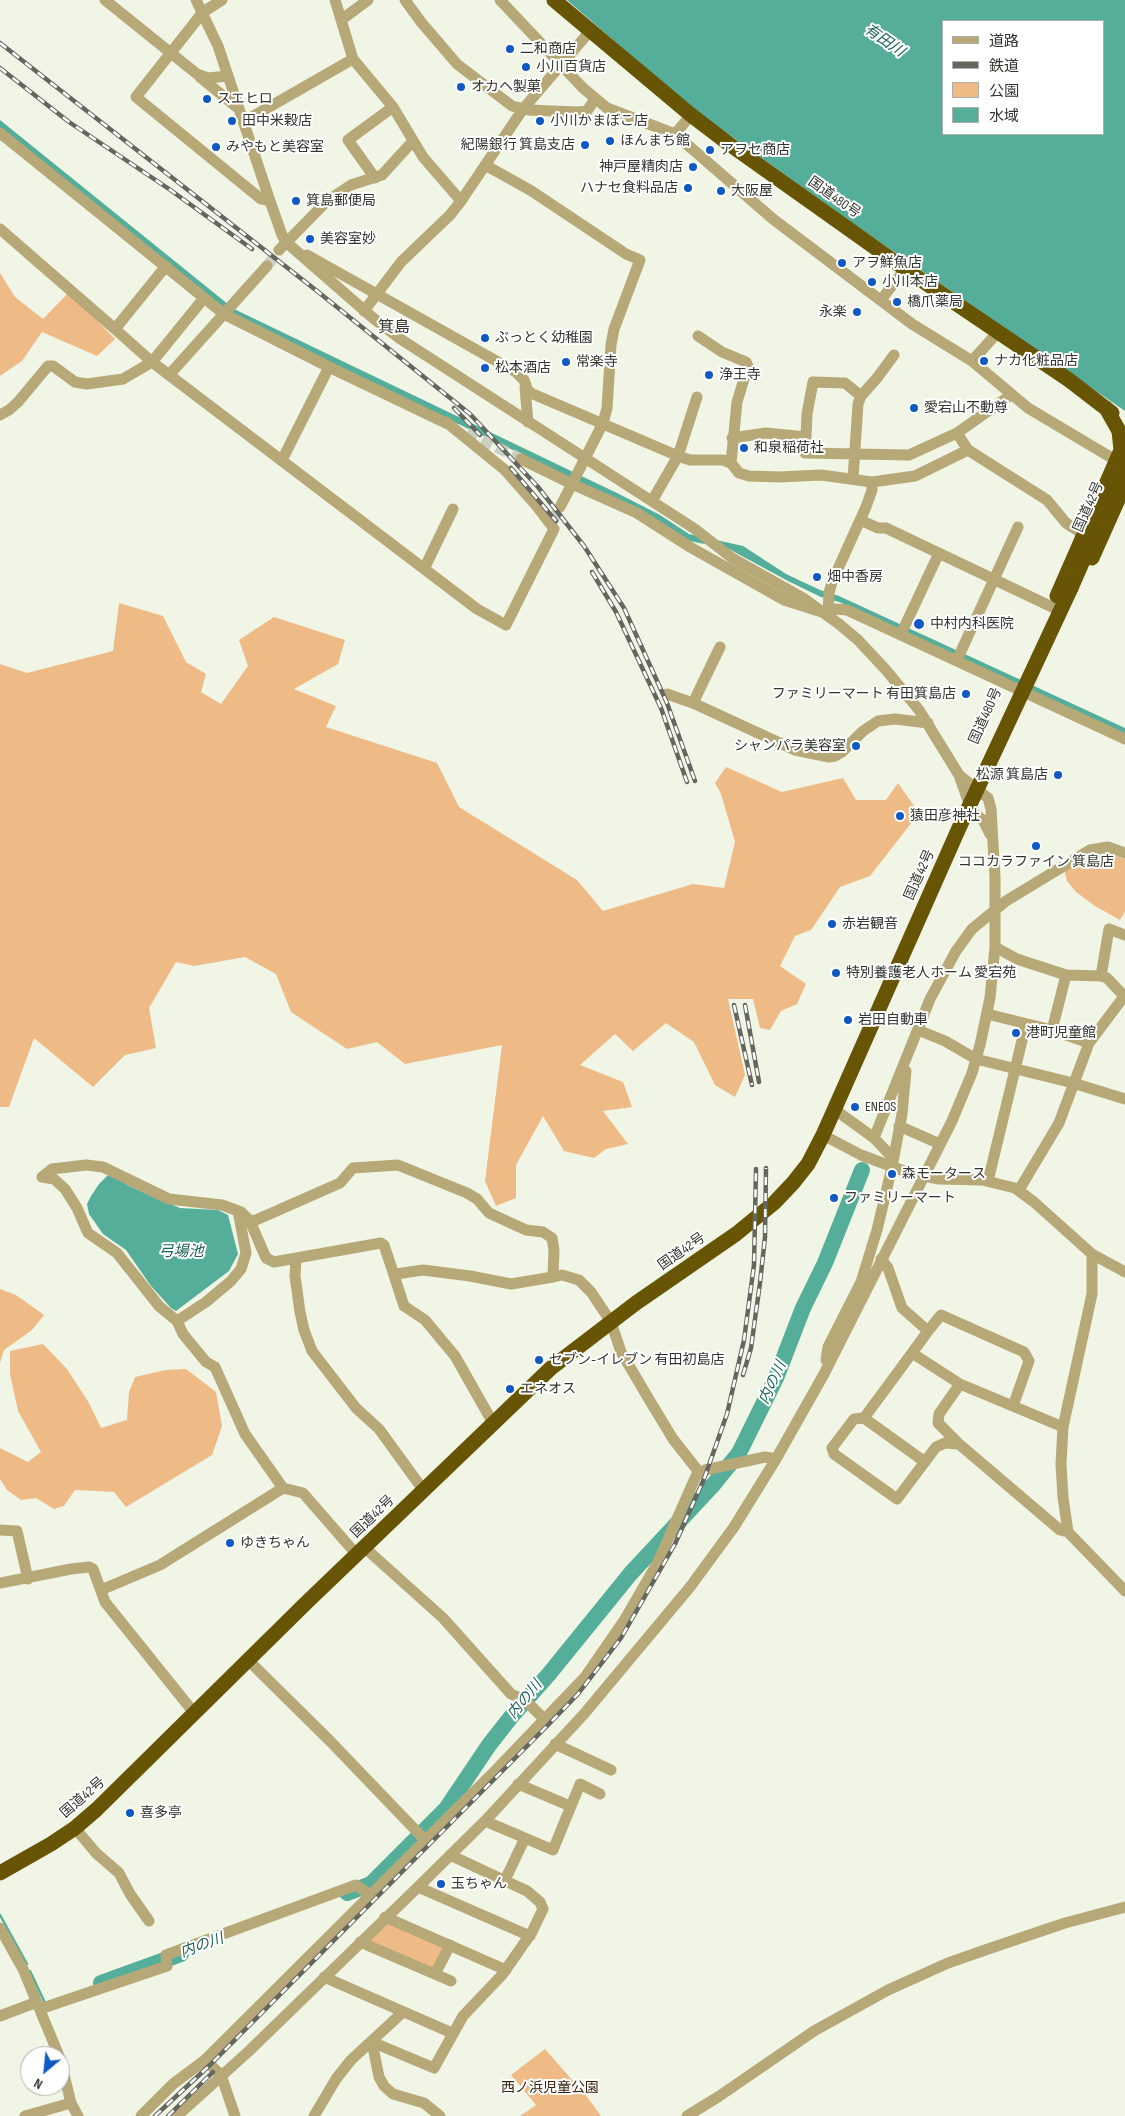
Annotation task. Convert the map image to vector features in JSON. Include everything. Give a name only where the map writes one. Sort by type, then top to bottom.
[{"type":"highway","name":"国道480号","points":[[554,0],[691,115],[905,269],[1106,408],[1116,417],[1125,433]]},
{"type":"highway","name":"国道480号","points":[[1023,691],[1052,607],[1085,534],[1121,463],[1121,438],[1115,422],[1106,408]]},
{"type":"highway","name":"国道42号","points":[[0,1872],[29,1858],[75,1828],[551,1368],[611,1322],[736,1234],[774,1204],[808,1164],[823,1135],[970,806],[1071,588],[1121,463]]},
{"type":"highway","points":[[1023,691],[1101,539],[1125,484]]},
{"type":"street","points":[[105,0],[239,109]]},
{"type":"street","points":[[196,0],[218,46],[286,247],[402,340],[695,529],[732,558],[828,614],[858,640],[928,722],[960,775],[972,812],[986,824],[992,839]]},
{"type":"street","points":[[222,0],[203,12],[136,98],[261,199],[270,201]]},
{"type":"street","points":[[335,0],[353,59],[392,107],[423,157],[461,201]]},
{"type":"street","points":[[341,20],[368,0]]},
{"type":"street","points":[[405,0],[457,64],[512,106],[554,112],[587,111],[595,99]]},
{"type":"street","points":[[500,0],[560,64],[595,99],[607,108],[675,134],[773,219],[912,324],[972,361],[1036,414],[1121,463]]},
{"type":"street","points":[[364,311],[401,262],[450,215],[523,109],[591,30]]},
{"type":"street","points":[[243,122],[353,59]]},
{"type":"street","points":[[196,74],[208,78],[228,76]]},
{"type":"street","points":[[375,178],[348,140],[392,107]]},
{"type":"street","points":[[675,134],[691,115]]},
{"type":"street","points":[[0,133],[224,314],[329,368],[467,433]]},
{"type":"street","points":[[286,247],[318,209],[351,185],[382,175],[413,141]]},
{"type":"street","points":[[485,165],[530,190],[626,254],[640,260],[614,329],[607,408],[603,423],[560,507]]},
{"type":"street","points":[[0,229],[152,362],[477,609],[506,626],[554,529],[552,523],[505,470],[446,422]]},
{"type":"street","points":[[286,247],[376,293],[516,372],[524,380],[526,388],[528,422]]},
{"type":"street","points":[[115,329],[166,266]]},
{"type":"street","points":[[169,375],[267,266]]},
{"type":"street","points":[[881,300],[905,269]]},
{"type":"street","points":[[0,415],[18,402],[48,366],[53,366],[75,382],[86,384],[123,379],[152,362],[204,298]]},
{"type":"street","points":[[972,361],[998,332]]},
{"type":"street","points":[[698,336],[722,352],[746,362],[748,366],[737,402],[732,438],[731,463],[736,471],[749,476],[821,475],[872,482],[915,476],[968,450]]},
{"type":"street","points":[[854,479],[858,404],[861,396],[894,355]]},
{"type":"street","points":[[282,460],[329,368]]},
{"type":"street","points":[[861,396],[845,383],[814,382],[807,414],[805,453],[909,455],[957,433],[1011,394]]},
{"type":"street","points":[[526,388],[533,394],[678,456],[690,460],[723,460],[731,463]]},
{"type":"street","points":[[652,501],[678,456],[697,397]]},
{"type":"street","points":[[957,433],[968,450],[1047,500],[1066,523],[1085,534],[1101,539]]},
{"type":"street","points":[[732,438],[766,434],[806,437]]},
{"type":"street","points":[[521,459],[637,513],[769,593],[793,604],[828,614]]},
{"type":"street","points":[[828,614],[829,593],[832,582],[860,520],[870,494],[872,482]]},
{"type":"street","points":[[424,568],[453,509]]},
{"type":"street","points":[[860,520],[878,528],[886,528],[1052,607]]},
{"type":"street","points":[[957,660],[1018,527]]},
{"type":"street","points":[[901,634],[939,553]]},
{"type":"street","points":[[828,614],[835,609],[847,610],[1125,738]]},
{"type":"street","points":[[693,703],[720,647]]},
{"type":"street","points":[[667,694],[693,703],[795,750],[830,757],[842,752],[863,731],[878,721],[895,719],[928,722]]},
{"type":"street","points":[[177,2116],[249,2051],[485,1821],[622,1669],[690,1586],[734,1527],[776,1459],[824,1374],[940,1144],[966,1088],[976,1059],[988,1014],[996,947],[995,866],[989,800],[979,788],[960,775]]},
{"type":"street","points":[[874,1138],[930,999],[961,944],[975,925],[1006,901],[1090,850],[1108,847],[1125,853]]},
{"type":"street","points":[[1101,976],[1109,930],[1125,936]]},
{"type":"street","points":[[996,947],[1018,959],[1066,975],[1101,976],[1107,978],[1125,996],[1089,1043],[1059,1123],[1019,1190]]},
{"type":"street","points":[[1052,1030],[1066,975]]},
{"type":"street","points":[[988,1014],[1052,1030],[1089,1043]]},
{"type":"street","points":[[988,1181],[1026,1024]]},
{"type":"street","points":[[918,1030],[945,1041],[976,1059],[1073,1083],[1125,1099]]},
{"type":"street","points":[[824,1374],[828,1347],[859,1286],[866,1267],[893,1163],[900,1126],[909,1054]]},
{"type":"street","points":[[834,1109],[874,1138],[893,1163]]},
{"type":"street","points":[[900,1126],[940,1144]]},
{"type":"street","points":[[823,1135],[861,1155],[893,1163],[923,1177],[988,1181],[1005,1184],[1019,1190],[1092,1254],[1125,1272]]},
{"type":"street","points":[[493,1423],[455,1356],[425,1320],[404,1306],[384,1245],[381,1243],[274,1262],[266,1258],[250,1221],[237,1210],[217,1204],[169,1199],[103,1167],[86,1165],[52,1169],[42,1178],[54,1179],[65,1189],[77,1208],[88,1233],[118,1254],[159,1306],[177,1322],[183,1334],[206,1362],[215,1367],[245,1434],[283,1488],[303,1493],[361,1552],[443,1618],[511,1694],[525,1700],[545,1720]]},
{"type":"street","points":[[250,1221],[340,1183],[353,1168],[398,1165],[473,1196],[489,1213],[517,1227],[547,1234],[552,1238],[554,1250],[553,1277]]},
{"type":"street","points":[[177,1322],[232,1281],[241,1270],[246,1253],[237,1210]]},
{"type":"street","points":[[1068,1532],[1061,1472],[1063,1427],[1092,1294],[1092,1254]]},
{"type":"street","points":[[296,1258],[295,1276],[300,1312],[312,1351],[356,1408],[379,1429],[424,1491]]},
{"type":"street","points":[[882,1259],[888,1268],[902,1308],[928,1331]]},
{"type":"street","points":[[393,1272],[396,1274],[428,1270],[511,1284],[562,1276],[579,1280],[591,1292],[611,1322],[621,1352],[673,1439],[699,1472]]},
{"type":"street","points":[[864,1418],[940,1315],[1024,1352],[1029,1361],[1013,1406]]},
{"type":"street","points":[[912,1353],[960,1384],[1063,1427]]},
{"type":"street","points":[[960,1384],[939,1414],[937,1420],[940,1426],[1060,1530],[1068,1532],[1124,1588]]},
{"type":"street","points":[[924,1462],[864,1418],[854,1419],[832,1448],[834,1454],[897,1498],[940,1444],[959,1444]]},
{"type":"street","points":[[141,2116],[173,2084],[205,2060],[545,1720],[584,1677],[625,1619],[658,1562],[699,1472],[765,1457],[776,1459]]},
{"type":"street","points":[[101,1590],[160,1566],[283,1488]]},
{"type":"street","points":[[0,1530],[17,1531],[28,1579]]},
{"type":"street","points":[[0,1583],[71,1569],[93,1569],[105,1602],[195,1714]]},
{"type":"street","points":[[248,1660],[331,1742],[425,1840]]},
{"type":"street","points":[[555,1744],[611,1770]]},
{"type":"street","points":[[518,1784],[570,1806]]},
{"type":"street","points":[[485,1821],[553,1850],[580,1784],[600,1794]]},
{"type":"street","points":[[75,1828],[96,1852],[119,1872],[130,1894],[149,1921]]},
{"type":"street","points":[[505,1880],[525,1838]]},
{"type":"street","points":[[372,2042],[434,2068],[452,2033],[468,2008],[506,1970],[530,1936],[543,1909],[543,1906],[527,1891],[450,1855]]},
{"type":"street","points":[[0,2016],[167,1966],[166,1955],[356,1885],[370,1895]]},
{"type":"street","points":[[418,1887],[530,1936]]},
{"type":"street","points":[[687,2116],[705,2112],[814,2031],[888,1990],[991,1948],[1065,1923],[1125,1907]]},
{"type":"street","points":[[385,1917],[506,1970]]},
{"type":"street","points":[[0,1928],[15,1952],[55,2046]]},
{"type":"street","points":[[360,1942],[451,1981]]},
{"type":"street","points":[[435,1974],[450,1945]]},
{"type":"street","points":[[324,1977],[452,2033]]},
{"type":"street","points":[[314,2116],[336,2079],[350,2060],[404,2012]]},
{"type":"street","points":[[372,2042],[379,2077],[388,2091],[424,2103],[440,2116]]},
{"type":"street","points":[[205,2060],[221,2075],[235,2116]]},
{"type":"street","points":[[69,2096],[78,2116]]},
{"type":"street","points":[[25,2116],[71,2103]]},
{"type":"green space","points":[[0,273],[15,297],[43,319],[69,292],[115,339],[97,356],[42,332],[22,361],[0,376]]},
{"type":"green space","points":[[119,603],[163,616],[186,662],[206,674],[201,692],[221,704],[248,666],[239,640],[274,617],[345,640],[338,664],[294,689],[336,706],[326,727],[437,763],[459,807],[577,880],[603,911],[693,884],[724,888],[735,842],[721,794],[715,783],[726,767],[782,792],[843,778],[856,800],[886,800],[898,783],[919,813],[870,876],[840,887],[811,930],[795,936],[780,966],[806,984],[797,1004],[781,1011],[770,1030],[760,1028],[753,999],[728,999],[745,1075],[735,1097],[715,1085],[694,1042],[666,1023],[633,1051],[615,1034],[580,1065],[623,1082],[632,1107],[603,1111],[628,1144],[606,1149],[594,1158],[564,1151],[543,1116],[516,1165],[516,1198],[496,1206],[485,1181],[502,1045],[405,1064],[377,1042],[347,1049],[291,1012],[276,974],[245,957],[194,966],[176,962],[149,1008],[156,1048],[125,1055],[93,1087],[34,1038],[9,1107],[0,1107],[0,664],[27,673],[113,651]]},
{"type":"green space","points":[[1107,853],[1125,859],[1125,912],[1120,920],[1095,906],[1076,892],[1067,881],[1064,870],[1093,854]]},
{"type":"green space","points":[[0,1289],[16,1295],[44,1315],[32,1330],[4,1350],[0,1363]]},
{"type":"green space","points":[[43,1344],[67,1369],[89,1403],[101,1428],[127,1420],[129,1392],[135,1377],[166,1370],[186,1369],[216,1392],[222,1426],[212,1455],[126,1507],[114,1492],[75,1490],[64,1506],[54,1509],[36,1498],[21,1500],[7,1490],[0,1479],[0,1448],[28,1462],[41,1452],[18,1411],[10,1374],[10,1351]]},
{"type":"green space","points":[[389,1923],[445,1947],[432,1971],[369,1944],[369,1939]]},
{"type":"green space","name":"西ノ浜児童公園","points":[[545,2049],[588,2098],[601,2116],[520,2116],[536,2105],[511,2075]]},
{"type":"water","name":"有田川","points":[[567,0],[1125,0],[1125,411],[855,225],[692,108]]},
{"type":"water","points":[[0,120],[234,309],[619,494],[660,515],[689,534],[743,546],[786,574],[820,590],[839,596],[1125,728],[1125,736],[839,602],[821,597],[729,549],[685,540],[517,452],[236,318],[0,128]]},
{"type":"water","name":"弓場池","points":[[109,1174],[131,1187],[180,1208],[218,1210],[228,1215],[238,1254],[229,1271],[176,1311],[171,1308],[151,1286],[126,1250],[103,1234],[89,1214],[87,1204],[91,1196]]},
{"type":"waterway","name":"内の川","points":[[347,1893],[371,1884],[446,1809],[489,1745],[511,1717],[549,1674],[631,1573],[713,1485],[739,1453],[776,1378],[803,1308],[825,1263],[862,1170]]},
{"type":"waterway","points":[[0,1915],[27,1964]]},
{"type":"waterway","name":"内の川","points":[[101,1983],[181,1954]]},
{"type":"waterway","points":[[30,1971],[45,2003]]},
{"type":"tunnel","points":[[267,266],[279,250]]},
{"type":"tunnel","points":[[467,433],[521,459]]},
{"type":"tunnel","points":[[553,521],[560,507]]},
{"type":"railway","points":[[0,43],[317,291],[470,414],[538,487],[584,546],[624,608],[667,703],[695,781]]},
{"type":"railway","points":[[0,68],[69,122],[169,189],[252,249]]},
{"type":"railway","points":[[454,408],[480,435]]},
{"type":"railway","points":[[511,468],[556,521]]},
{"type":"railway","points":[[592,572],[616,612],[661,708],[687,782]]},
{"type":"railway","points":[[734,1005],[752,1085]]},
{"type":"railway","points":[[745,1005],[759,1082]]},
{"type":"railway","points":[[743,1375],[751,1348],[760,1283],[765,1237],[766,1168]]},
{"type":"railway","points":[[155,2116],[210,2065],[550,1723],[578,1694],[621,1638],[675,1544],[704,1479],[727,1414],[744,1340],[754,1265],[756,1169]]},
{"type":"railway","points":[[168,2116],[213,2072]]},
{"type":"place","name":"二和商店","points":[[510,49]]},
{"type":"place","name":"小川百貨店","points":[[526,67]]},
{"type":"place","name":"オカヘ製菓","points":[[461,87]]},
{"type":"place","name":"スエヒロ","points":[[207,99]]},
{"type":"place","name":"田中米穀店","points":[[232,121]]},
{"type":"place","name":"小川かまぼこ店","points":[[540,121]]},
{"type":"place","name":"ほんまち館","points":[[610,141]]},
{"type":"place","name":"紀陽銀行 箕島支店","points":[[585,145]]},
{"type":"place","name":"みやもと美容室","points":[[216,147]]},
{"type":"place","name":"アヲセ商店","points":[[710,150]]},
{"type":"place","name":"神戸屋精肉店","points":[[693,167]]},
{"type":"place","name":"ハナセ食料品店","points":[[688,188]]},
{"type":"place","name":"大阪屋","points":[[721,191]]},
{"type":"place","name":"箕島郵便局","points":[[296,201]]},
{"type":"place","name":"美容室妙","points":[[310,239]]},
{"type":"place","name":"アヲ鮮魚店","points":[[842,263]]},
{"type":"place","name":"小川本店","points":[[872,282]]},
{"type":"place","name":"橋爪薬局","points":[[897,302]]},
{"type":"place","name":"永楽","points":[[857,312]]},
{"type":"place","name":"ぶっとく幼稚園","points":[[485,338]]},
{"type":"place","name":"ナカ化粧品店","points":[[984,361]]},
{"type":"place","name":"常楽寺","points":[[566,362]]},
{"type":"place","name":"松本酒店","points":[[485,368]]},
{"type":"place","name":"浄王寺","points":[[709,375]]},
{"type":"place","name":"愛宕山不動尊","points":[[914,408]]},
{"type":"place","name":"和泉稲荷社","points":[[744,448]]},
{"type":"place","name":"畑中香房","points":[[817,577]]},
{"type":"place","name":"中村内科医院","points":[[919,624]]},
{"type":"place","name":"ファミリーマート 有田箕島店","points":[[966,694]]},
{"type":"place","name":"シャンパラ美容室","points":[[856,746]]},
{"type":"place","name":"松源 箕島店","points":[[1058,775]]},
{"type":"place","name":"猿田彦神社","points":[[900,816]]},
{"type":"place","name":"ココカラファイン 箕島店","points":[[1036,846]]},
{"type":"place","name":"赤岩観音","points":[[832,924]]},
{"type":"place","name":"特別養護老人ホーム 愛宕苑","points":[[836,973]]},
{"type":"place","name":"岩田自動車","points":[[848,1020]]},
{"type":"place","name":"港町児童館","points":[[1016,1033]]},
{"type":"place","name":"ENEOS","points":[[855,1107]]},
{"type":"place","name":"森モータース","points":[[892,1174]]},
{"type":"place","name":"ファミリーマート","points":[[834,1198]]},
{"type":"place","name":"セブン-イレブン 有田初島店","points":[[539,1360]]},
{"type":"place","name":"エネオス","points":[[510,1389]]},
{"type":"place","name":"ゆきちゃん","points":[[230,1543]]},
{"type":"place","name":"喜多亭","points":[[130,1813]]},
{"type":"place","name":"玉ちゃん","points":[[441,1884]]},
{"type":"district","name":"箕島","points":[[394,328]]}]
